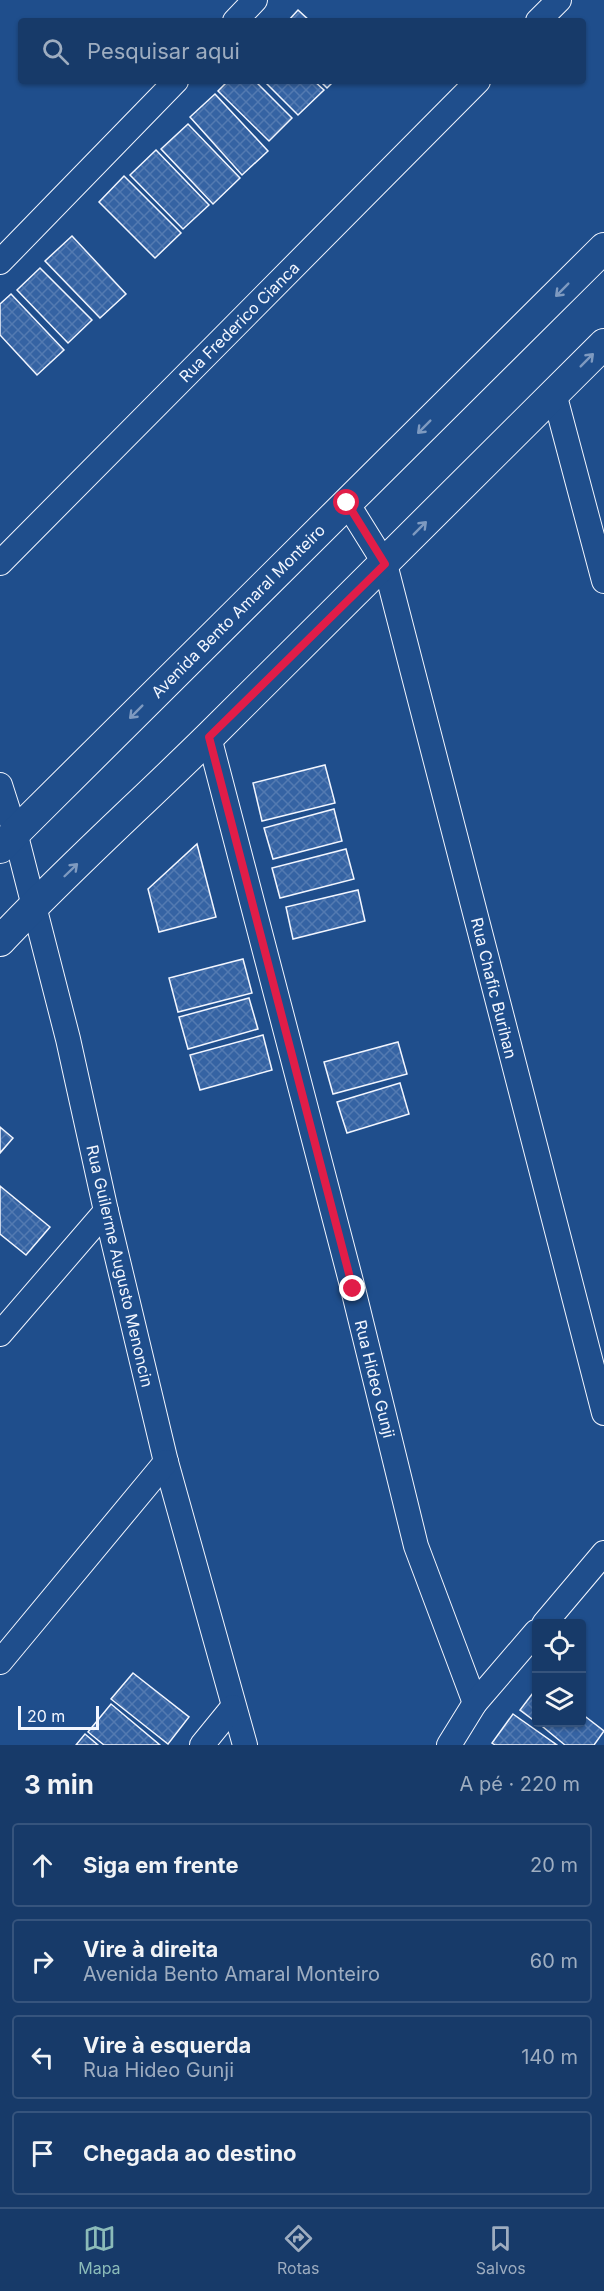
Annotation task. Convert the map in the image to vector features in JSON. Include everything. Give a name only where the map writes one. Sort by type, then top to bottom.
[{"type":"street","points":[[238,18],[255,0]]},
{"type":"street","points":[[541,18],[559,0]]},
{"type":"street","points":[[0,262],[173,84]]},
{"type":"street","name":"Rua Frederico Cianca","points":[[0,562],[475,84]]},
{"type":"street","name":"Avenida Bento Amaral Monteiro","points":[[8,840],[604,248]]},
{"type":"street","points":[[0,941],[33,906],[385,564],[604,344]]},
{"type":"street","points":[[554,393],[604,581]]},
{"type":"street","name":"Rua Chafic Burihan","points":[[347,503],[385,564],[604,1413]]},
{"type":"street","name":"Rua Hideo Gunji","points":[[209,737],[353,1289],[416,1546],[475,1703]]},
{"type":"street","name":"Rua Guilerme Augusto Menoncin","points":[[0,785],[8,840],[33,906],[68,1039],[106,1211],[166,1462],[245,1745]]},
{"type":"street","points":[[0,1334],[106,1211]]},
{"type":"street","points":[[0,1662],[166,1462]]},
{"type":"street","points":[[547,1619],[604,1553]]},
{"type":"street","points":[[449,1745],[475,1703],[532,1638]]},
{"type":"street","points":[[202,1745],[233,1707]]},
{"type":"building","points":[[298,10],[307,18],[291,18]]},
{"type":"building","points":[[225,84],[258,84],[292,118],[269,141],[218,91]]},
{"type":"building","points":[[267,84],[317,84],[324,90],[298,115]]},
{"type":"building","points":[[215,94],[268,151],[242,175],[190,117]]},
{"type":"building","points":[[188,124],[240,178],[213,204],[161,149]]},
{"type":"building","points":[[156,150],[209,205],[183,229],[130,175]]},
{"type":"building","points":[[124,176],[181,233],[155,258],[99,202]]},
{"type":"building","points":[[72,236],[126,294],[100,318],[45,261]]},
{"type":"building","points":[[40,268],[92,320],[68,343],[17,290]]},
{"type":"building","points":[[11,294],[64,350],[37,375],[0,335],[0,304]]},
{"type":"building","points":[[325,765],[335,803],[262,821],[253,783]]},
{"type":"building","points":[[334,809],[342,841],[273,859],[264,828]]},
{"type":"building","points":[[197,844],[216,917],[159,932],[148,889]]},
{"type":"building","points":[[346,849],[354,879],[280,898],[272,868]]},
{"type":"building","points":[[358,890],[365,921],[293,939],[286,907]]},
{"type":"building","points":[[243,959],[252,993],[178,1012],[169,978]]},
{"type":"building","points":[[249,998],[258,1029],[188,1049],[179,1017]]},
{"type":"building","points":[[263,1035],[272,1070],[200,1090],[190,1055]]},
{"type":"building","points":[[398,1042],[407,1074],[333,1094],[324,1062]]},
{"type":"building","points":[[400,1083],[409,1114],[347,1133],[337,1102]]},
{"type":"building","points":[[0,1127],[13,1138],[0,1153]]},
{"type":"building","points":[[0,1186],[50,1227],[26,1255],[0,1234]]},
{"type":"building","points":[[133,1673],[189,1717],[168,1744],[111,1699]]},
{"type":"building","points":[[532,1694],[532,1719],[520,1710]]},
{"type":"building","points":[[111,1704],[160,1745],[104,1745],[88,1732]]},
{"type":"building","points":[[513,1714],[557,1745],[495,1745],[492,1743]]},
{"type":"building","points":[[586,1717],[604,1731],[594,1745],[565,1745],[543,1727],[586,1727]]},
{"type":"building","points":[[85,1734],[98,1745],[76,1745]]},
{"type":"route","points":[[347,503],[385,564],[209,737],[353,1289]]}]
